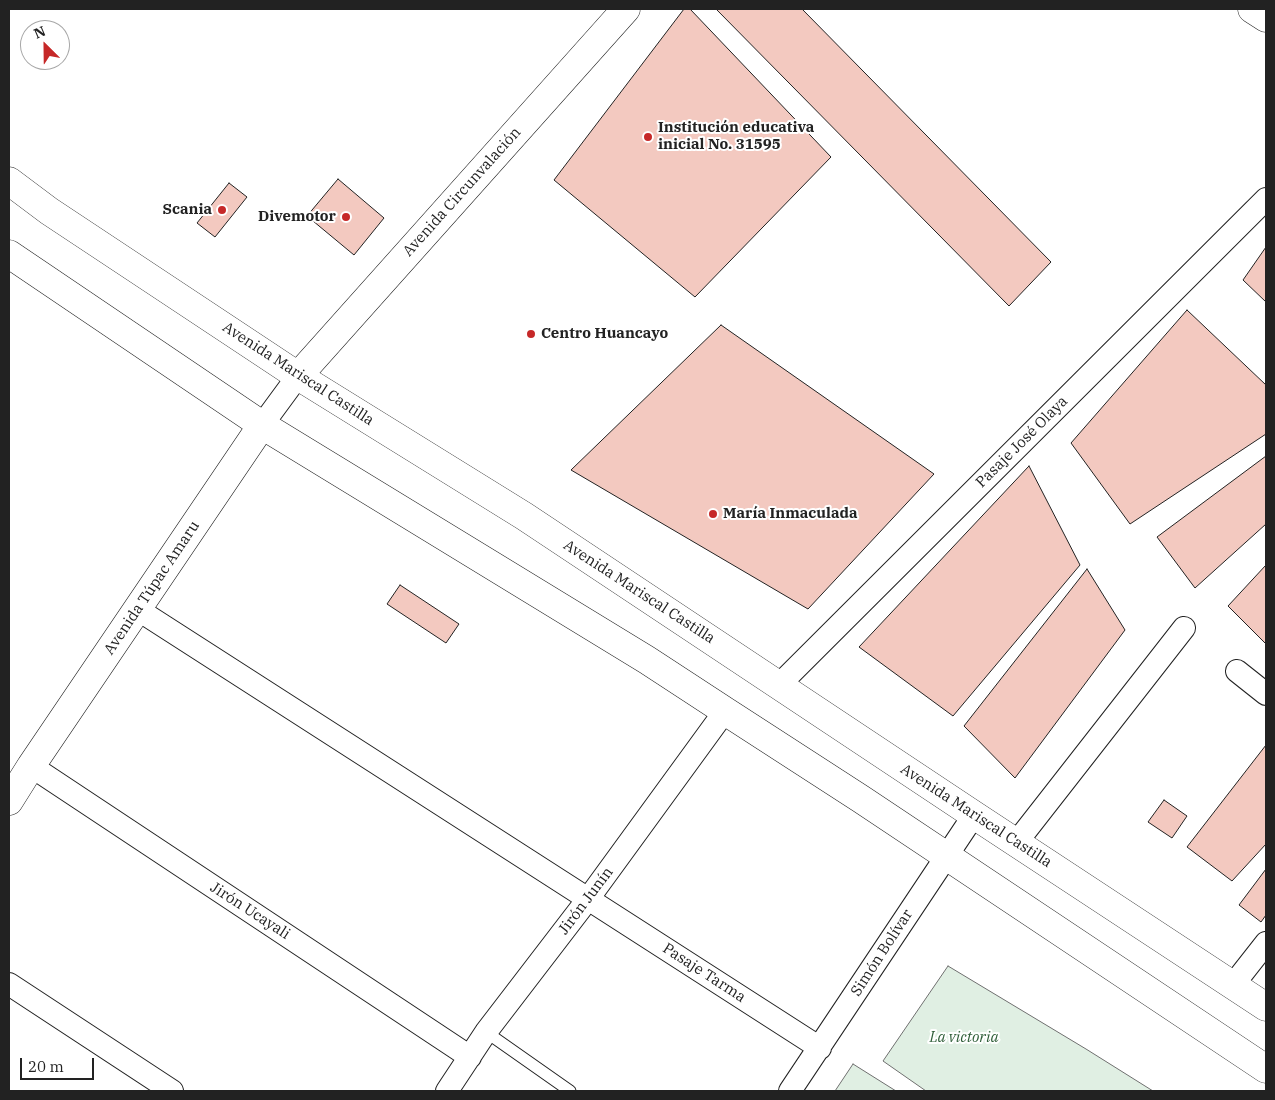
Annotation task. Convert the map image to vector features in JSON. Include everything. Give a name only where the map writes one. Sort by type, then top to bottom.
[{"type":"main road","name":"Avenida Circunvalación","points":[[298,376],[626,9]]},
{"type":"main road","points":[[1252,9],[1266,18]]},
{"type":"main road","name":"Avenida Mariscal Castilla","points":[[9,181],[49,211],[298,376],[524,516],[1266,1007]]},
{"type":"main road","points":[[9,254],[262,425],[638,655],[725,711],[1266,1069]]},
{"type":"main road","name":"Avenida Túpac Amaru","points":[[9,801],[262,425]]},
{"type":"street","name":"Pasaje José Olaya","points":[[779,685],[1266,199]]},
{"type":"street","name":"Avenida Túpac Amaru","points":[[262,425],[298,376]]},
{"type":"street","name":"Pasaje Tarma","points":[[138,609],[820,1048]]},
{"type":"street","points":[[1016,843],[1184,628]]},
{"type":"street","points":[[1237,671],[1266,694]]},
{"type":"street","name":"Jirón Junín","points":[[447,1091],[486,1032],[588,899],[725,711]]},
{"type":"street","name":"Jirón Ucayali","points":[[31,766],[470,1056]]},
{"type":"street","name":"Simón Bolívar","points":[[790,1091],[974,815]]},
{"type":"street","points":[[1233,985],[1266,943]]},
{"type":"street","points":[[9,984],[172,1091]]},
{"type":"lane","points":[[486,1032],[570,1091]]},
{"type":"green space","name":"La victoria","points":[[948,966],[1153,1091],[926,1091],[883,1061]]},
{"type":"green space","points":[[853,1064],[896,1091],[835,1091]]},
{"type":"building","points":[[684,9],[690,9],[831,157],[695,297],[554,180]]},
{"type":"building","points":[[716,9],[802,9],[1051,262],[1009,306]]},
{"type":"building","name":"Divemotor","points":[[338,179],[384,218],[354,255],[307,216]]},
{"type":"building","name":"Scania","points":[[229,183],[247,197],[215,237],[197,223]]},
{"type":"building","points":[[1266,247],[1266,302],[1243,280]]},
{"type":"building","points":[[1187,310],[1266,385],[1266,434],[1130,524],[1071,443]]},
{"type":"building","points":[[721,325],[934,474],[808,609],[571,470]]},
{"type":"building","points":[[1266,456],[1266,524],[1195,588],[1157,537]]},
{"type":"building","points":[[1029,466],[1080,565],[953,716],[859,647]]},
{"type":"building","points":[[1266,565],[1266,644],[1228,606]]},
{"type":"building","points":[[1087,569],[1125,630],[1015,778],[964,726]]},
{"type":"building","points":[[400,585],[459,624],[446,643],[387,604]]},
{"type":"building","points":[[1266,745],[1266,844],[1232,881],[1187,847]]},
{"type":"building","points":[[1164,800],[1187,816],[1172,838],[1148,822]]},
{"type":"building","points":[[1266,869],[1266,915],[1261,922],[1239,905]]},
{"type":"place","name":"Institución educativa inicial No. 31595","points":[[648,137]]},
{"type":"place","name":"Scania","points":[[222,210]]},
{"type":"place","name":"Divemotor","points":[[346,217]]},
{"type":"place","name":"Centro Huancayo","points":[[531,334]]},
{"type":"place","name":"María Inmaculada","points":[[713,514]]}]
